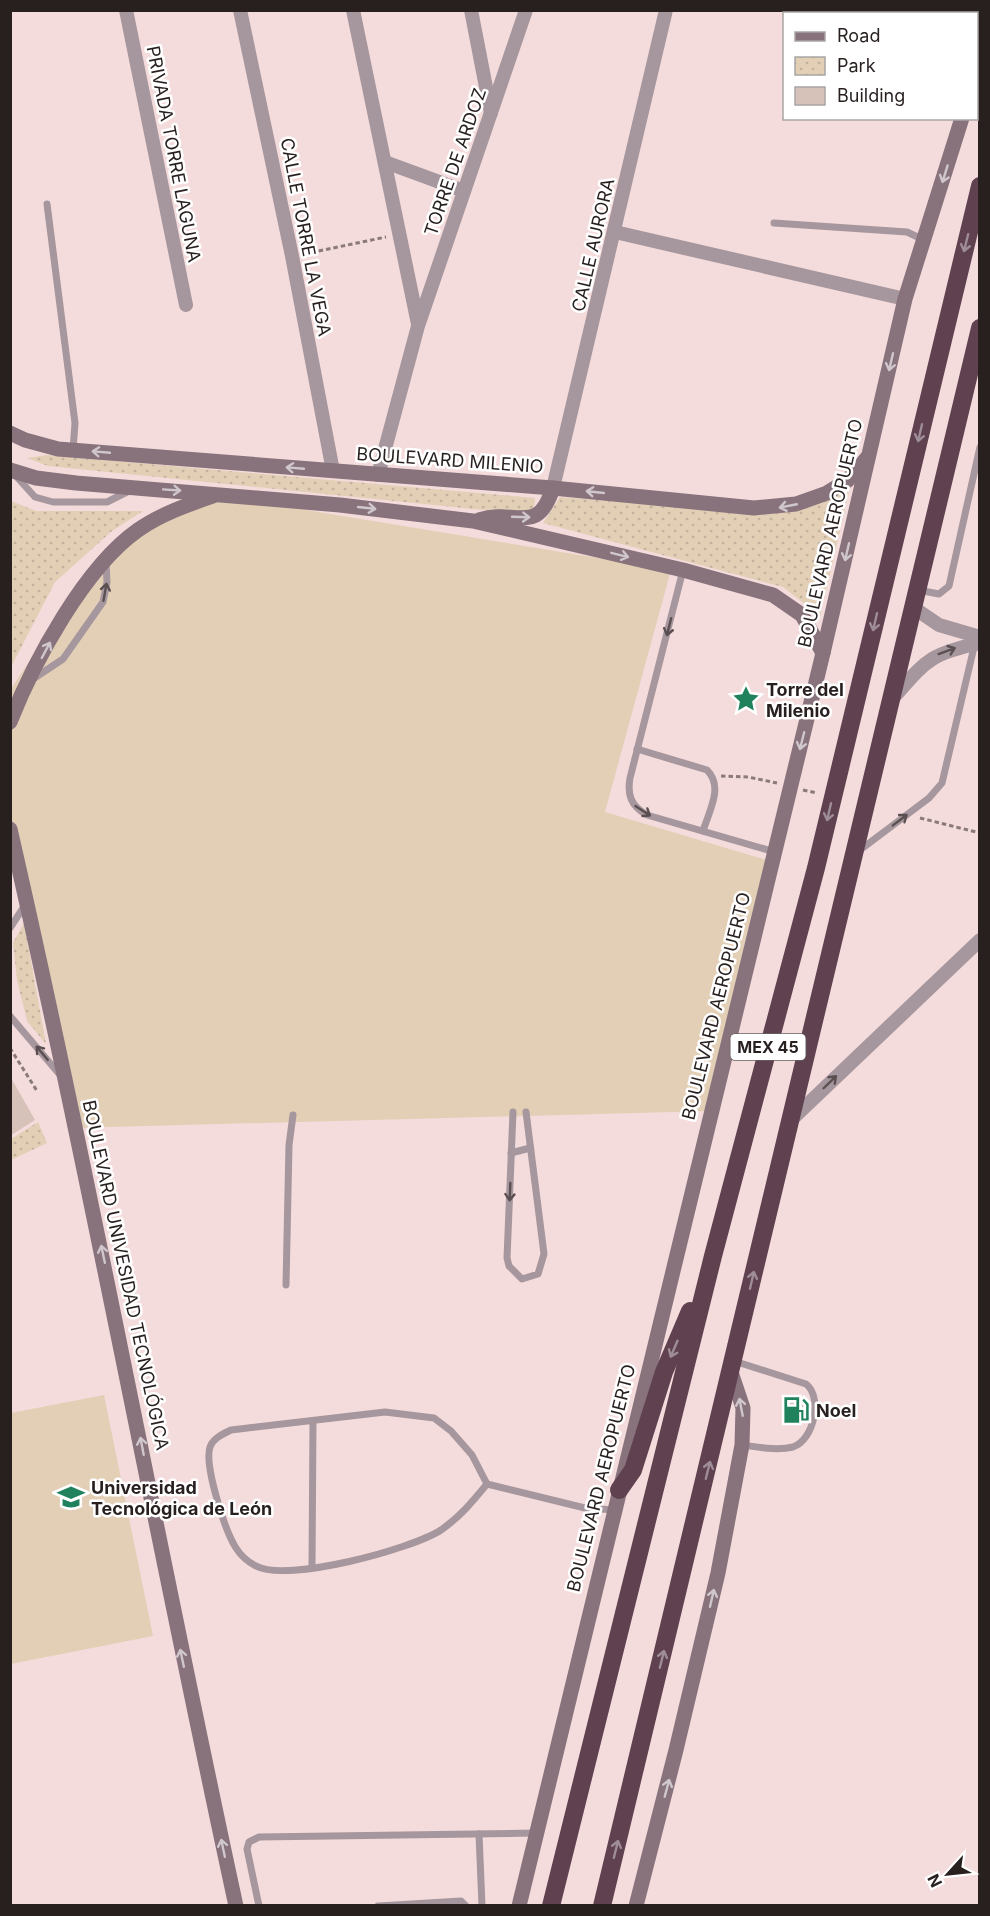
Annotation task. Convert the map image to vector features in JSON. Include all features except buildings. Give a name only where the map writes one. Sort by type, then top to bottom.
[{"type":"highway","name":"MEX 45","points":[[551,1905],[713,1257],[816,868],[980,186]]},
{"type":"highway","name":"MEX 45","points":[[602,1905],[980,328]]},
{"type":"highway","points":[[620,1490],[633,1470],[664,1372],[713,1257]]},
{"type":"street","name":"PRIVADA TORRE LAGUNA","points":[[126,10],[186,305]]},
{"type":"street","name":"CALLE TORRE LA VEGA","points":[[240,10],[292,256],[333,471]]},
{"type":"street","points":[[353,10],[418,326]]},
{"type":"street","points":[[471,10],[491,115]]},
{"type":"street","name":"TORRE DE ARDOZ","points":[[378,475],[418,326],[526,10]]},
{"type":"street","name":"CALLE AURORA","points":[[553,488],[666,10]]},
{"type":"street","name":"BOULEVARD AEROPUERTO","points":[[519,1905],[823,653],[905,299],[961,120]]},
{"type":"street","points":[[385,162],[464,191]]},
{"type":"street","points":[[615,232],[905,299]]},
{"type":"street","name":"BOULEVARD MILENIO","points":[[10,433],[39,444],[73,450],[553,488],[735,507],[776,508],[812,500],[837,487],[856,472],[871,453]]},
{"type":"street","points":[[11,470],[36,478],[219,493],[404,512],[473,522],[752,588],[789,604],[802,615],[823,653]]},
{"type":"street","points":[[473,522],[497,516],[534,517],[545,509],[553,488]]},
{"type":"street","points":[[10,722],[29,682],[82,589],[121,543],[164,514],[219,493]]},
{"type":"street","points":[[916,599],[939,625],[977,640]]},
{"type":"street","points":[[891,699],[926,662],[947,650],[977,640]]},
{"type":"street","name":"BOULEVARD UNIVESIDAD TECNOLÓGICA","points":[[10,829],[15,872],[27,902],[66,1082],[148,1476],[179,1642],[236,1905]]},
{"type":"street","points":[[788,1122],[980,940]]},
{"type":"street","points":[[636,1905],[718,1573],[742,1445],[743,1408],[732,1366]]},
{"type":"lane","points":[[47,204],[75,423],[73,450]]},
{"type":"lane","points":[[774,223],[907,232],[924,240]]},
{"type":"lane","points":[[916,599],[939,594],[949,586],[980,447]]},
{"type":"lane","points":[[11,470],[35,497],[53,502],[107,502],[138,488]]},
{"type":"lane","points":[[29,682],[63,659],[103,602],[107,582],[106,560]]},
{"type":"lane","points":[[683,570],[628,787],[632,803],[646,815],[775,852]]},
{"type":"lane","points":[[853,855],[929,798],[942,783],[977,640]]},
{"type":"lane","points":[[638,749],[707,771],[714,778],[716,789],[703,831]]},
{"type":"lane","points":[[10,928],[27,902]]},
{"type":"lane","points":[[10,1016],[66,1082]]},
{"type":"lane","points":[[513,1112],[507,1258],[516,1276],[528,1279],[538,1274],[544,1254],[526,1112]]},
{"type":"lane","points":[[286,1285],[289,1145],[293,1115]]},
{"type":"lane","points":[[512,1153],[530,1148]]},
{"type":"lane","points":[[732,1366],[806,1384],[811,1388],[816,1404],[808,1431],[799,1444],[784,1449],[742,1445]]},
{"type":"lane","points":[[487,1484],[463,1513],[440,1531],[403,1548],[312,1568],[265,1570],[243,1557],[234,1546],[224,1520],[211,1469],[210,1448],[217,1437],[231,1430],[385,1412],[434,1418],[451,1431],[472,1455],[487,1484],[585,1508],[615,1510]]},
{"type":"lane","points":[[312,1568],[314,1422]]},
{"type":"lane","points":[[259,1905],[247,1849],[249,1842],[259,1837],[538,1833]]},
{"type":"lane","points":[[479,1834],[482,1905]]},
{"type":"lane","points":[[378,1905],[461,1901],[465,1905]]},
{"type":"path","points":[[292,256],[400,234]]},
{"type":"path","points":[[714,778],[727,774],[748,777]]},
{"type":"path","points":[[954,826],[980,833]]},
{"type":"path","points":[[10,1048],[37,1091]]},
{"type":"green space","points":[[47,455],[535,498],[535,501],[532,509],[522,514],[48,466],[27,458]]},
{"type":"green space","points":[[849,492],[819,621],[806,605],[783,587],[543,523],[560,497],[769,514]]},
{"type":"green space","points":[[209,494],[671,570],[605,812],[770,861],[710,1111],[73,1128],[11,822],[10,690],[88,575],[141,526]]},
{"type":"green space","points":[[11,501],[36,511],[143,511],[112,531],[55,582],[11,667]]},
{"type":"green space","points":[[24,923],[46,1044],[27,1021],[17,980],[13,943]]},
{"type":"green space","points":[[38,1122],[47,1143],[11,1160],[11,1139]]},
{"type":"green space","points":[[104,1395],[153,1636],[11,1664],[11,1413]]},
{"type":"place","name":"Torre del Milenio","points":[[746,699]]},
{"type":"place","name":"Noel","points":[[796,1410]]},
{"type":"place","name":"Universidad Tecnológica de León","points":[[71,1497]]}]
